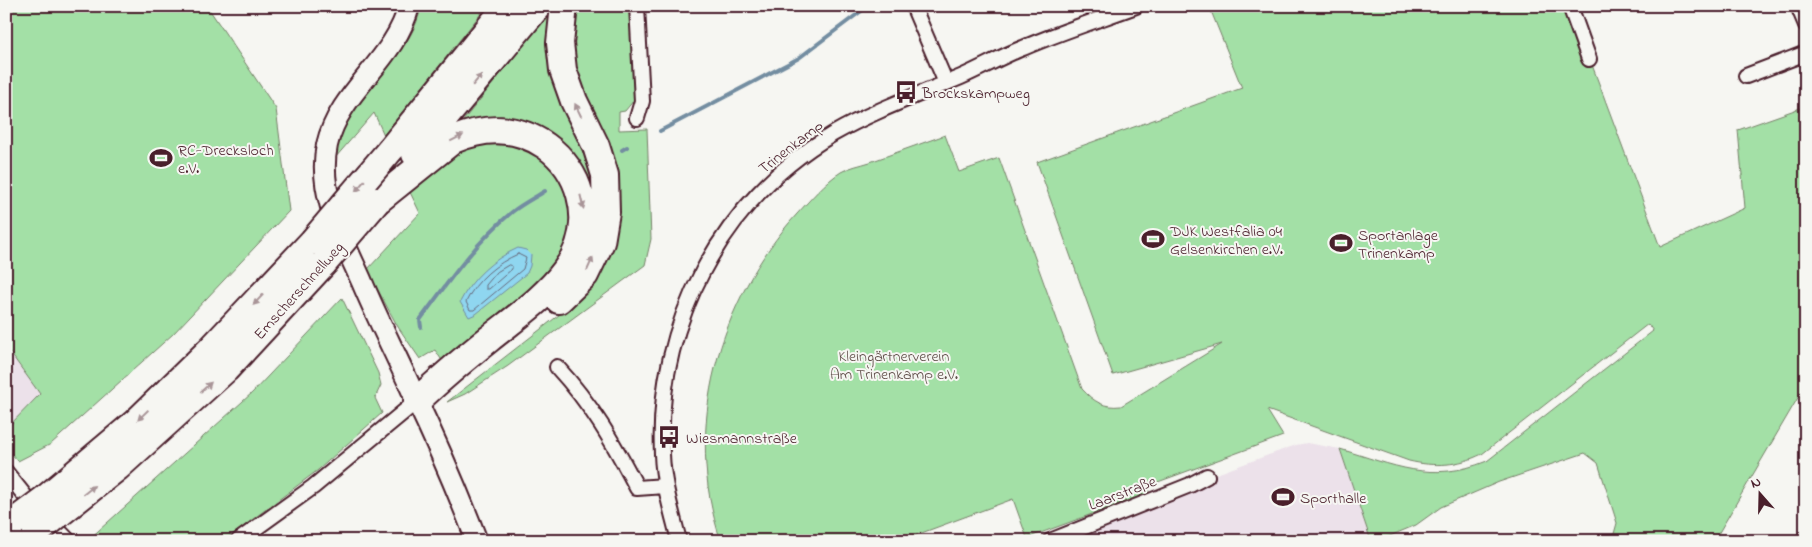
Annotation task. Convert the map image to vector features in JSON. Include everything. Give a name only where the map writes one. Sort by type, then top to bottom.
[{"type":"highway","name":"Emscherschnellweg","points":[[318,252],[399,166],[538,6]]},
{"type":"highway","points":[[417,401],[447,390],[546,312],[585,275],[601,242],[606,212],[605,175],[596,146],[574,102],[563,70],[560,43],[564,6]]},
{"type":"highway","name":"Emscherschnellweg","points":[[20,531],[52,506],[212,348],[376,201],[504,9]]},
{"type":"highway","points":[[399,166],[467,133],[496,129],[512,130],[539,141],[562,161],[577,183],[584,211],[582,239],[563,276],[542,297],[447,372],[417,401]]},
{"type":"main road","points":[[406,11],[382,61],[337,119],[327,144],[324,170],[329,198],[338,229],[417,401],[477,541]]},
{"type":"street","points":[[636,118],[642,101],[638,6]]},
{"type":"street","points":[[913,6],[946,83]]},
{"type":"street","name":"Trinenkamp","points":[[679,541],[665,486],[662,456],[662,401],[673,342],[702,272],[734,221],[774,178],[832,135],[860,119],[946,83],[1024,47],[1136,6]]},
{"type":"street","points":[[1570,6],[1589,59]]},
{"type":"street","points":[[1798,6],[1806,25]]},
{"type":"street","points":[[1746,76],[1806,53]]},
{"type":"street","points":[[557,367],[576,388],[605,427],[637,488],[665,486]]},
{"type":"street","points":[[238,541],[313,487],[417,401]]},
{"type":"street","points":[[6,472],[25,496],[69,541]]},
{"type":"street","name":"Laarstraße","points":[[1050,541],[1190,485],[1207,476]]},
{"type":"shaded area","points":[[6,348],[41,394],[6,429]]},
{"type":"shaded area","points":[[1307,443],[1340,449],[1371,541],[1061,541],[1211,476],[1296,445]]},
{"type":"green space","points":[[6,6],[40,6],[48,9],[90,11],[123,6],[207,6],[276,109],[289,211],[173,334],[51,444],[18,461],[6,448],[6,429],[40,394],[6,347]]},
{"type":"green space","points":[[421,6],[487,6],[384,135],[374,113],[335,158],[345,122],[351,111],[402,49],[417,21]]},
{"type":"green space","points":[[555,6],[597,176],[579,264],[562,152],[454,132]]},
{"type":"green space","points":[[575,6],[630,6],[634,100],[625,111],[619,112],[619,130],[647,129],[651,239],[645,265],[508,366],[465,394],[447,402],[568,308],[608,250],[571,55]]},
{"type":"green space","name":"Kleingärtnerverein Am Trinenkamp e.V.","points":[[1209,6],[1570,6],[1660,247],[1745,208],[1738,130],[1806,106],[1806,384],[1714,541],[1612,541],[1617,523],[1598,463],[1585,453],[1499,482],[1441,507],[1416,525],[1378,541],[1371,541],[1340,449],[1395,466],[1430,472],[1467,468],[1487,461],[1653,331],[1648,324],[1482,454],[1464,461],[1437,465],[1409,461],[1267,410],[1283,436],[1147,486],[1149,493],[1027,538],[1013,499],[900,541],[721,541],[710,498],[705,454],[707,411],[715,367],[728,325],[747,285],[770,248],[797,214],[818,192],[835,176],[848,169],[945,135],[959,172],[999,158],[1082,389],[1104,405],[1121,406],[1222,344],[1113,375],[1037,162],[1242,88]]},
{"type":"green space","points":[[483,136],[533,146],[574,197],[563,264],[443,362],[435,350],[420,359],[398,327],[367,270],[420,213],[408,188],[433,161]]},
{"type":"green space","points":[[342,298],[378,373],[381,385],[375,398],[382,413],[318,470],[224,541],[88,540],[252,393]]},
{"type":"water","points":[[518,248],[526,250],[531,255],[527,273],[476,314],[469,317],[460,302],[465,293],[484,270],[509,252]]},
{"type":"waterway","points":[[660,131],[799,58],[868,6]]},
{"type":"waterway","points":[[622,150],[627,147]]},
{"type":"waterway","points":[[421,327],[420,320],[463,263],[486,237],[512,212],[545,191]]},
{"type":"place","name":"Brockskampweg","points":[[906,92]]},
{"type":"place","name":"RC-Drecksloch e.V.","points":[[161,158]]},
{"type":"place","name":"DJK Westfalia 04 Gelsenkirchen e.V.","points":[[1153,239]]},
{"type":"place","name":"Sportanlage Trinenkamp","points":[[1341,243]]},
{"type":"place","name":"Wiesmannstraße","points":[[669,437]]},
{"type":"place","name":"Sporthalle","points":[[1283,497]]}]
